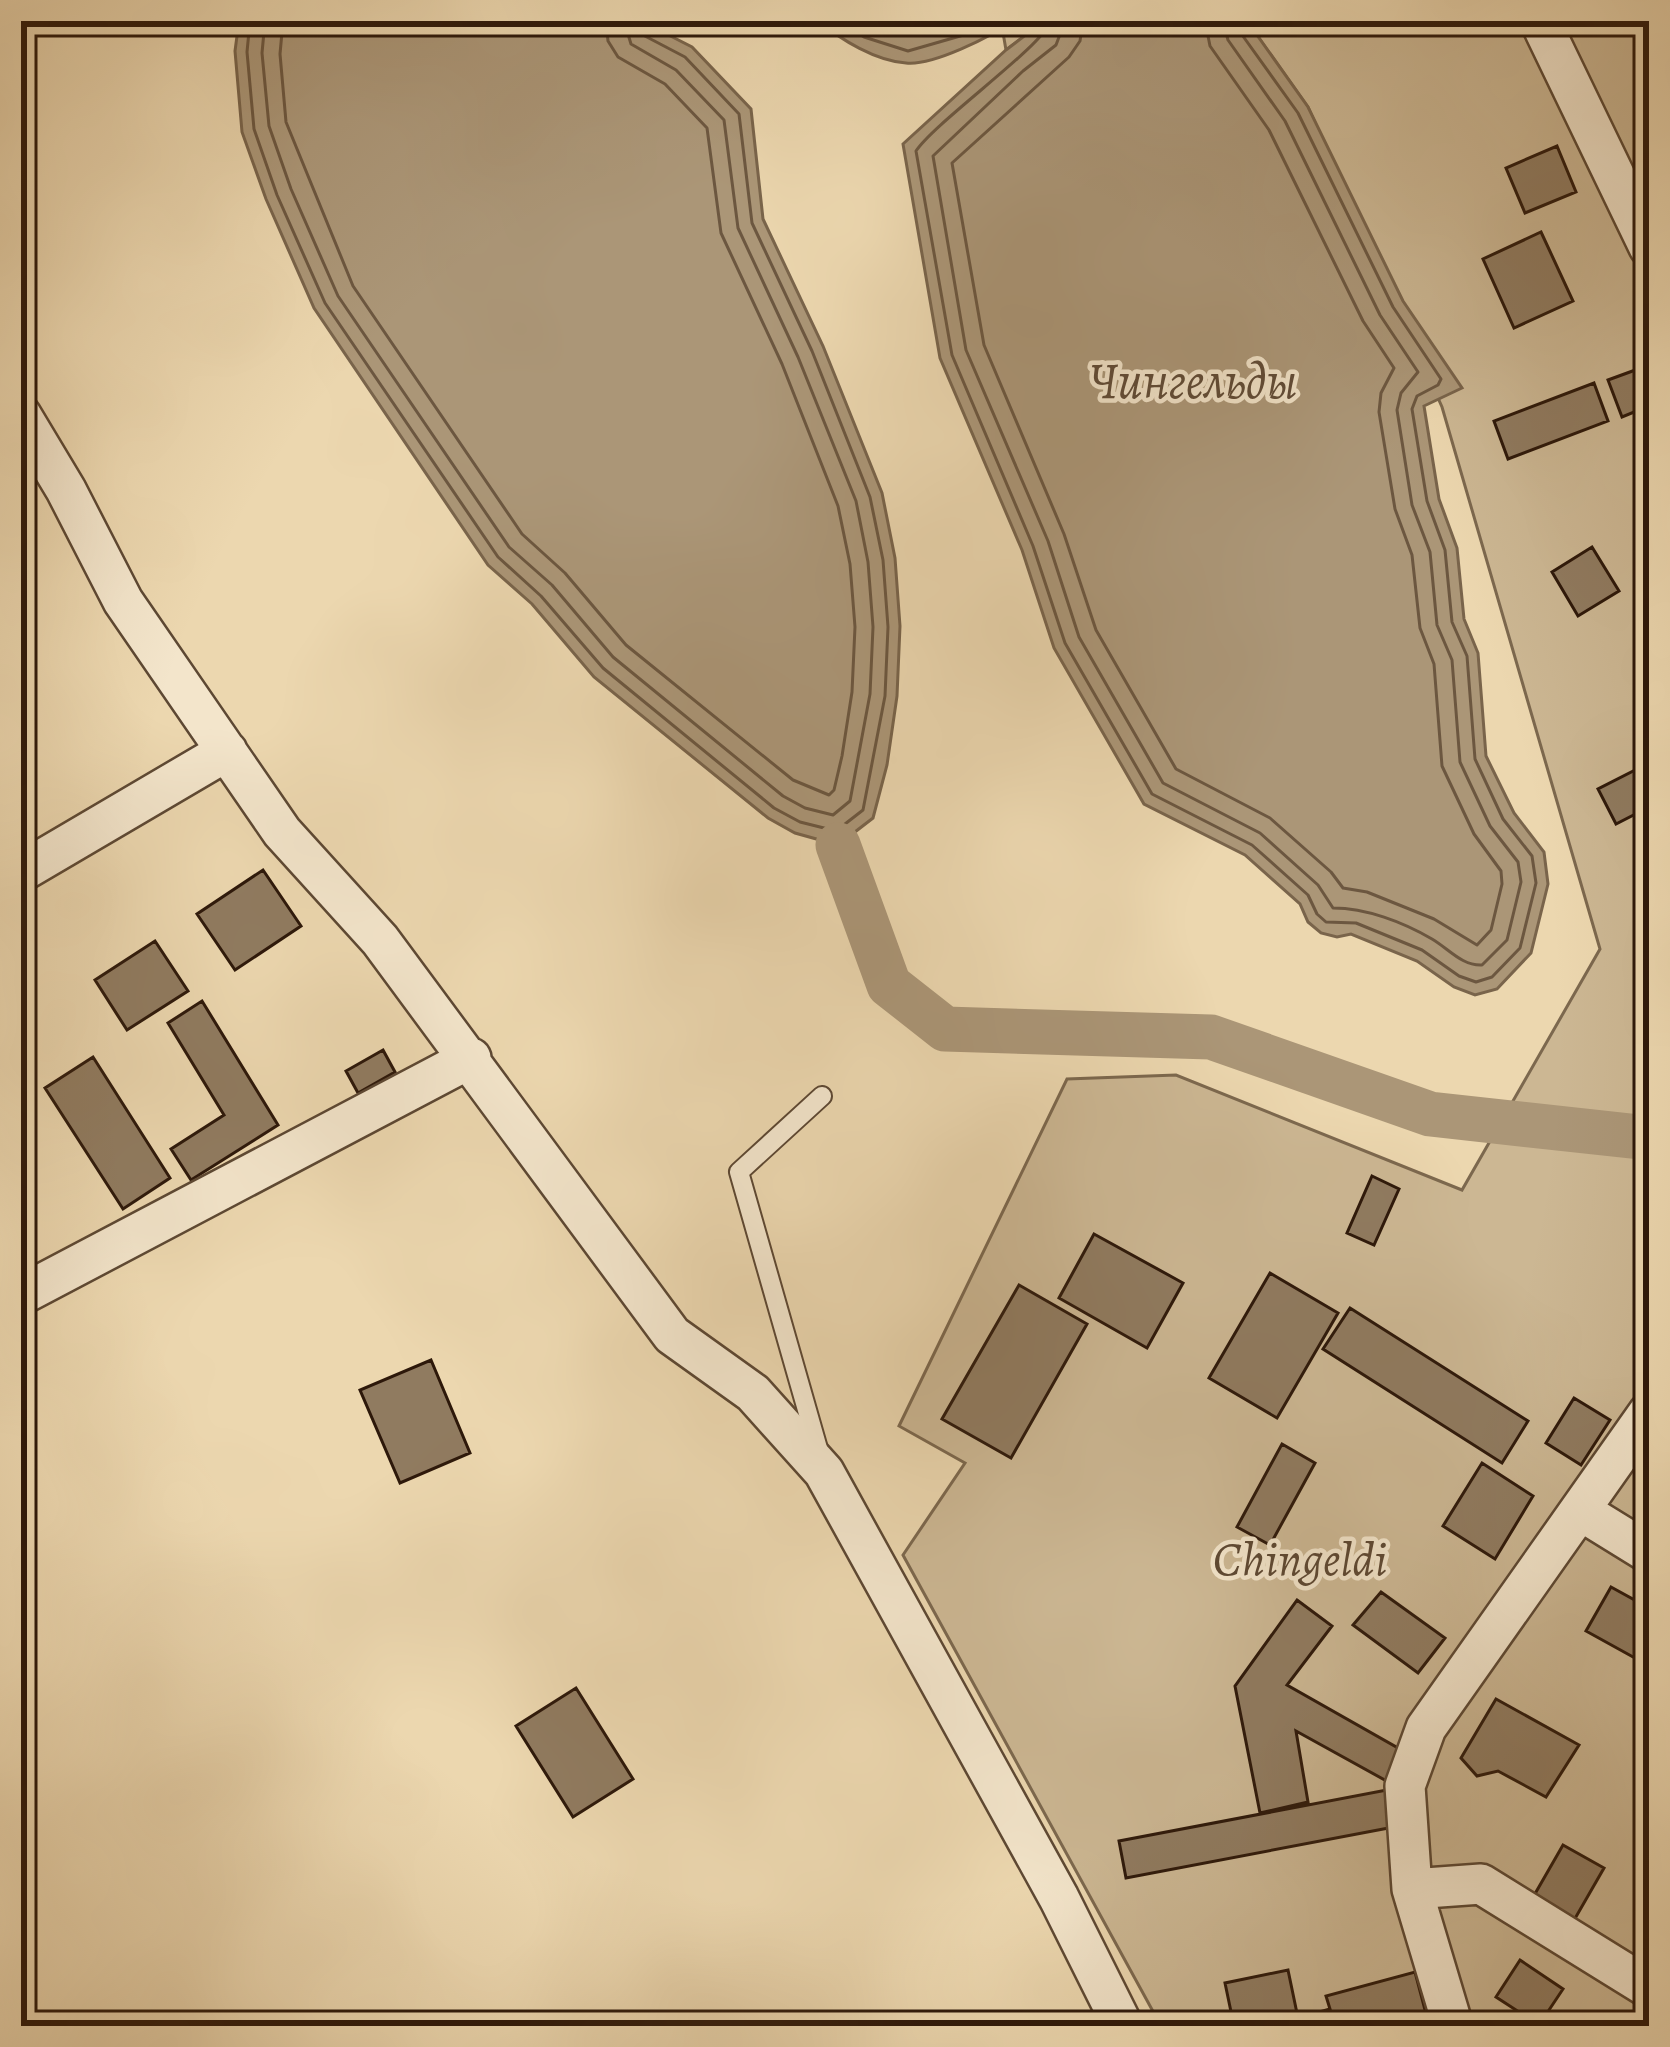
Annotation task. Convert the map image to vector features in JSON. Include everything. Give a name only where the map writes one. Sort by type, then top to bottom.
[{"type":"street","points":[[1540,21],[1649,247]]},
{"type":"street","points":[[21,415],[123,601],[282,832],[380,940],[672,1335],[752,1393],[824,1472],[1124,2026]]},
{"type":"street","points":[[21,872],[226,751]]},
{"type":"street","points":[[21,1295],[471,1058]]},
{"type":"street","points":[[1453,2026],[1412,1889],[1405,1786],[1426,1728],[1649,1412]]},
{"type":"street","points":[[1581,1511],[1649,1553]]},
{"type":"street","points":[[1412,1889],[1481,1884],[1649,1988]]},
{"type":"lane","points":[[822,1096],[739,1172],[824,1472]]},
{"type":"green space","points":[[1001,21],[1044,21],[1006,50]]},
{"type":"green space","name":"Chingeldi","points":[[1247,21],[1649,21],[1649,2026],[1161,2026],[903,1555],[965,1463],[899,1426],[1067,1079],[1176,1075],[1462,1190],[1600,949],[1442,407],[1308,107]]},
{"type":"water","points":[[239,21],[641,21],[692,47],[751,109],[763,219],[823,346],[882,493],[895,558],[900,626],[887,765],[873,818],[838,845],[795,833],[768,818],[594,677],[532,604],[488,565],[314,308],[242,132],[235,51]]},
{"type":"water","points":[[819,21],[1012,21],[945,55],[906,63],[860,48]]},
{"type":"water","name":"Чингельды","points":[[1044,21],[1247,21],[1308,107],[1403,301],[1462,388],[1424,406],[1439,499],[1457,548],[1464,619],[1478,653],[1486,756],[1514,813],[1544,852],[1548,884],[1531,953],[1497,989],[1475,995],[1454,987],[1417,961],[1351,934],[1321,933],[1308,922],[1300,904],[1245,855],[1144,804],[1054,648],[1022,550],[940,358],[903,144]]},
{"type":"building","points":[[1557,146],[1576,192],[1525,213],[1506,168]]},
{"type":"building","points":[[1541,232],[1573,301],[1514,328],[1483,259]]},
{"type":"building","points":[[1649,365],[1649,406],[1622,417],[1608,380]]},
{"type":"building","points":[[1594,383],[1608,421],[1508,459],[1494,421]]},
{"type":"building","points":[[1592,547],[1619,591],[1578,616],[1552,572]]},
{"type":"building","points":[[1649,763],[1649,807],[1616,824],[1598,789]]},
{"type":"building","points":[[263,870],[301,926],[235,970],[197,914]]},
{"type":"building","points":[[155,941],[188,991],[127,1030],[95,980]]},
{"type":"building","points":[[202,1001],[278,1125],[191,1180],[171,1149],[224,1115],[168,1023]]},
{"type":"building","points":[[383,1050],[395,1072],[358,1093],[346,1071]]},
{"type":"building","points":[[93,1057],[170,1178],[123,1209],[45,1088]]},
{"type":"building","points":[[1372,1176],[1399,1189],[1374,1245],[1347,1233]]},
{"type":"building","points":[[1094,1234],[1183,1283],[1147,1348],[1059,1298]]},
{"type":"building","points":[[1270,1273],[1338,1313],[1277,1418],[1209,1378]]},
{"type":"building","points":[[1019,1285],[1087,1324],[1011,1458],[942,1419]]},
{"type":"building","points":[[1350,1308],[1528,1421],[1502,1463],[1323,1349]]},
{"type":"building","points":[[431,1360],[470,1453],[400,1483],[360,1390]]},
{"type":"building","points":[[1574,1398],[1610,1420],[1581,1465],[1546,1443]]},
{"type":"building","points":[[1282,1444],[1315,1463],[1270,1545],[1237,1527]]},
{"type":"building","points":[[1482,1463],[1533,1496],[1495,1559],[1443,1526]]},
{"type":"building","points":[[1611,1587],[1649,1608],[1649,1654],[1644,1663],[1586,1631]]},
{"type":"building","points":[[1381,1592],[1445,1638],[1418,1673],[1353,1625]]},
{"type":"building","points":[[1297,1600],[1332,1626],[1287,1685],[1405,1752],[1392,1784],[1296,1731],[1308,1802],[1260,1813],[1235,1686]]},
{"type":"building","points":[[576,1688],[633,1779],[573,1817],[516,1726]]},
{"type":"building","points":[[1496,1699],[1579,1745],[1546,1797],[1498,1771],[1477,1776],[1461,1758]]},
{"type":"building","points":[[1392,1789],[1399,1826],[1126,1878],[1119,1841]]},
{"type":"building","points":[[1563,1845],[1604,1868],[1573,1922],[1532,1899]]},
{"type":"building","points":[[1520,1960],[1563,1989],[1539,2025],[1496,1997]]},
{"type":"building","points":[[1288,1970],[1298,2018],[1234,2026],[1225,1983]]},
{"type":"building","points":[[1415,1972],[1429,2025],[1308,2026],[1305,2016],[1330,2009],[1326,1996]]},
{"type":"waterway","points":[[838,845],[889,985],[945,1029],[1211,1037],[1430,1114],[1649,1138]]}]
